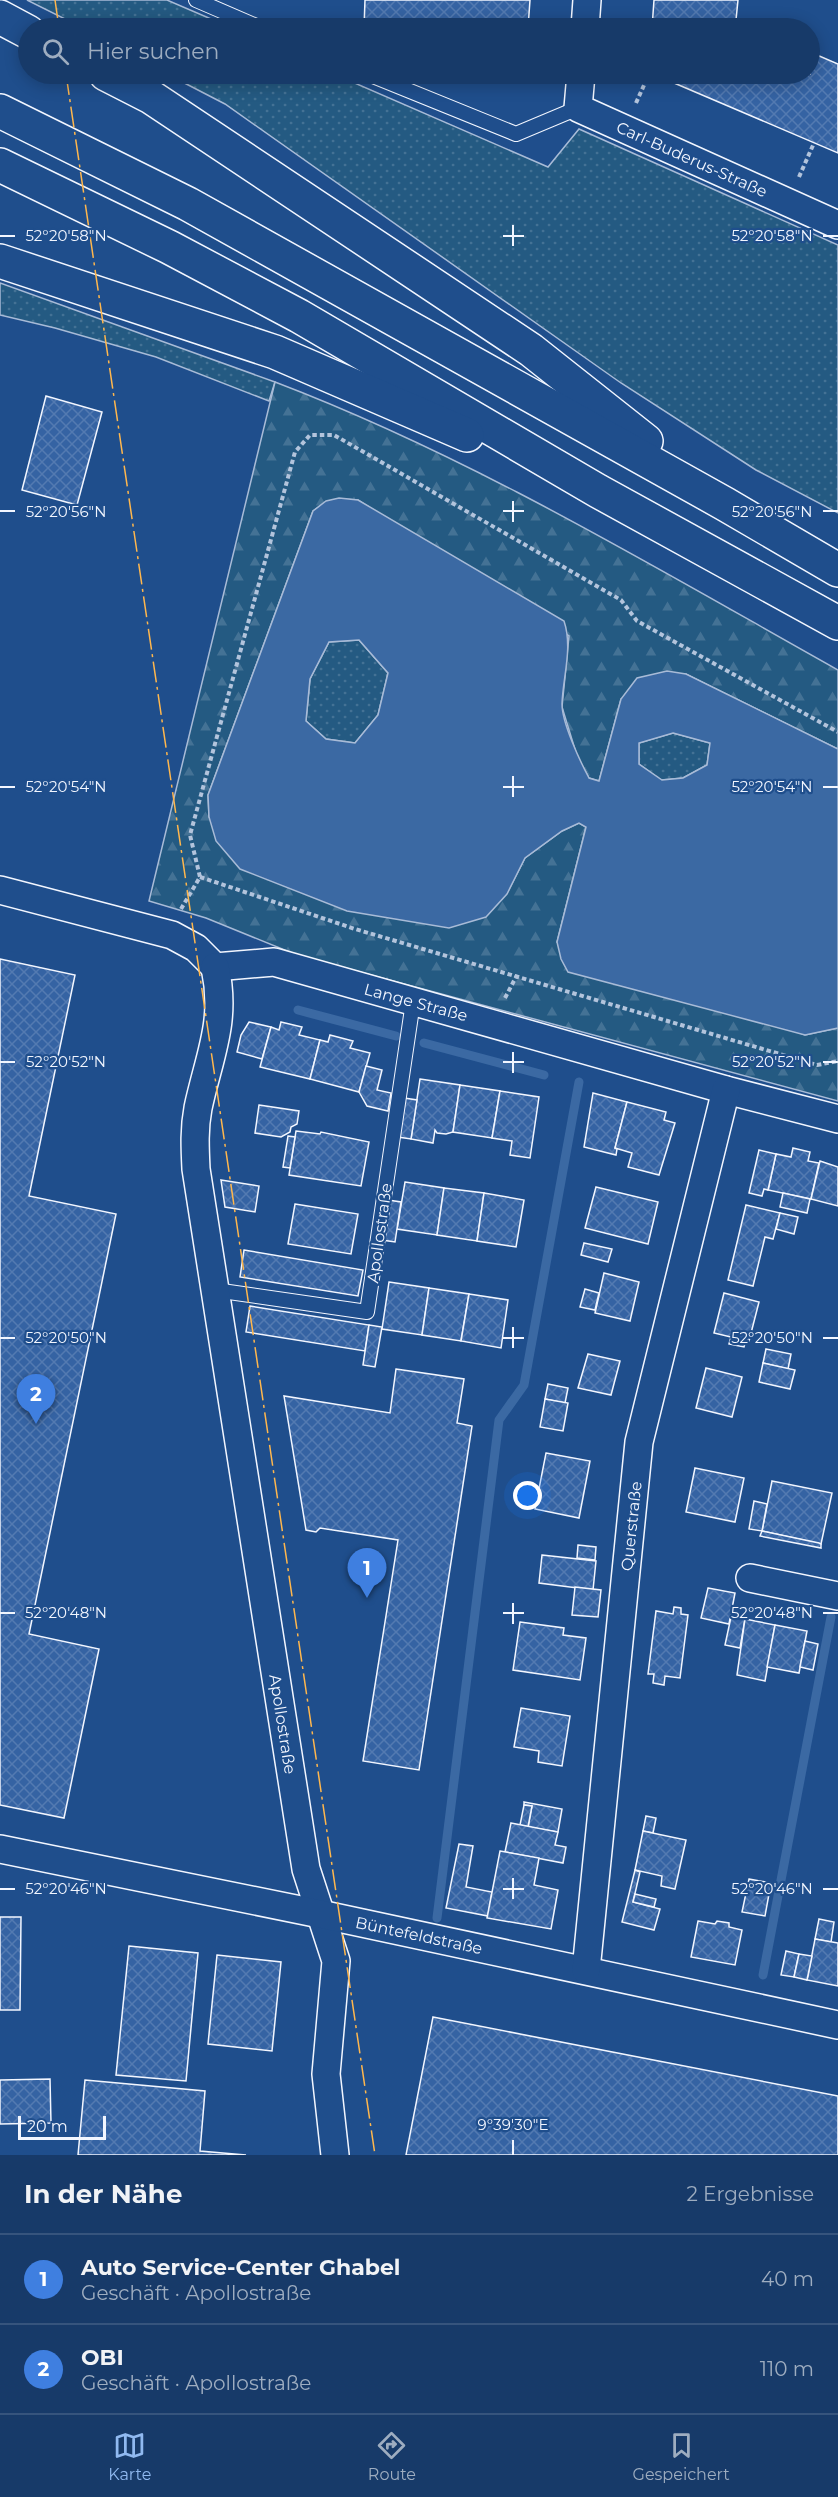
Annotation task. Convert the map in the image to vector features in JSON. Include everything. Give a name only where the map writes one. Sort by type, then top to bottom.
[{"type":"highway","points":[[0,17],[18,27]]},
{"type":"highway","points":[[126,84],[151,97],[531,350],[726,504]]},
{"type":"highway","points":[[0,111],[188,204],[726,504],[838,570]]},
{"type":"highway","points":[[0,165],[169,248],[298,316],[598,491],[838,623]]},
{"type":"highway","points":[[0,261],[275,352],[598,491]]},
{"type":"street","points":[[586,18],[587,0]]},
{"type":"street","points":[[578,108],[580,84]]},
{"type":"street","name":"Carl-Buderus-Straße","points":[[578,108],[838,225]]},
{"type":"street","points":[[0,890],[172,935],[196,948],[215,967]]},
{"type":"street","name":"Lange Straße","points":[[215,967],[274,962],[726,1090],[838,1119]]},
{"type":"street","name":"Apollostraße","points":[[215,967],[220,989],[220,1022],[198,1110],[195,1138],[196,1169],[306,1869],[336,1961],[326,2074],[335,2155]]},
{"type":"street","name":"Querstraße","points":[[585,1970],[639,1442],[726,1090]]},
{"type":"street","points":[[750,1578],[838,1596]]},
{"type":"street","name":"Büntefeldstraße","points":[[0,1849],[320,1914],[838,2025]]},
{"type":"lane","points":[[196,0],[238,18]]},
{"type":"lane","points":[[393,84],[516,134],[578,108]]},
{"type":"lane","name":"Apollostraße","points":[[215,1290],[367,1312],[413,1002]]},
{"type":"path","points":[[788,202],[814,143]]},
{"type":"path","points":[[172,935],[180,911],[200,877],[190,834],[295,452],[310,435],[334,435],[621,600],[637,621],[838,732]]},
{"type":"path","points":[[200,877],[355,929],[817,1065],[838,1061]]},
{"type":"green space","points":[[27,0],[167,0],[209,18],[63,18]]},
{"type":"green space","points":[[186,84],[357,84],[548,167],[579,129],[838,245],[838,513],[756,470],[621,383],[225,104]]},
{"type":"green space","points":[[0,283],[275,382],[269,401],[156,357],[0,315]]},
{"type":"green space","points":[[275,382],[420,444],[491,479],[631,553],[838,670],[838,749],[686,674],[621,699],[599,781],[589,778],[577,756],[562,707],[569,636],[358,500],[339,499],[329,501],[313,511],[208,795],[209,817],[507,893],[525,858],[562,831],[579,823],[586,827],[557,942],[805,1035],[838,1028],[838,1101],[297,955],[206,918],[149,901]]},
{"type":"green space","points":[[359,640],[388,673],[378,715],[355,743],[326,739],[306,721],[310,679],[329,642]]},
{"type":"green space","points":[[673,733],[710,743],[707,765],[683,778],[661,780],[639,764],[639,743]]},
{"type":"shaded area","points":[[339,498],[358,500],[564,621],[568,652],[563,712],[572,742],[589,778],[599,781],[621,699],[637,678],[667,671],[686,674],[838,749],[838,1028],[805,1035],[568,972],[561,959],[557,942],[586,827],[579,823],[562,831],[525,858],[507,894],[486,917],[449,928],[347,911],[240,869],[216,841],[209,817],[208,795],[313,511],[326,501]],"holes":[[[359,640],[388,673],[378,715],[355,743],[326,739],[306,721],[310,679],[329,642]],[[673,733],[710,743],[707,765],[683,778],[662,780],[639,764],[639,743]]]},
{"type":"building","points":[[365,0],[530,0],[529,18],[364,18]]},
{"type":"building","points":[[654,0],[738,0],[736,18],[653,18]]},
{"type":"building","points":[[820,56],[838,64],[838,153],[676,84],[820,84]]},
{"type":"building","points":[[46,396],[102,412],[77,505],[22,490]]},
{"type":"building","points":[[0,959],[75,975],[29,1196],[116,1214],[29,1634],[99,1649],[64,1818],[0,1805]]},
{"type":"building","points":[[249,1022],[271,1027],[262,1059],[237,1052],[241,1035]]},
{"type":"building","points":[[281,1022],[302,1027],[299,1035],[320,1040],[310,1079],[260,1067],[271,1027],[279,1030]]},
{"type":"building","points":[[330,1035],[353,1041],[350,1048],[370,1053],[359,1092],[310,1079],[320,1040],[328,1042]]},
{"type":"building","points":[[366,1066],[382,1070],[377,1090],[391,1093],[388,1111],[367,1106],[359,1092]]},
{"type":"building","points":[[420,1079],[460,1085],[453,1132],[437,1133],[435,1130],[433,1143],[411,1139]]},
{"type":"building","points":[[460,1085],[500,1091],[492,1138],[453,1132]]},
{"type":"building","points":[[500,1091],[539,1097],[530,1158],[510,1155],[512,1141],[492,1138]]},
{"type":"building","points":[[593,1093],[627,1102],[615,1148],[617,1149],[616,1155],[584,1147]]},
{"type":"building","points":[[404,1098],[417,1100],[411,1139],[398,1137]]},
{"type":"building","points":[[627,1102],[666,1112],[664,1120],[675,1123],[659,1175],[628,1167],[632,1153],[615,1148]]},
{"type":"building","points":[[259,1105],[299,1111],[297,1124],[281,1137],[255,1133]]},
{"type":"building","points":[[296,1131],[320,1134],[321,1132],[369,1142],[361,1186],[289,1175]]},
{"type":"building","points":[[288,1136],[295,1137],[290,1168],[283,1167]]},
{"type":"building","points":[[793,1148],[810,1152],[808,1161],[819,1163],[811,1199],[768,1190],[776,1154],[791,1157]]},
{"type":"building","points":[[759,1150],[776,1154],[768,1190],[764,1189],[762,1196],[749,1193]]},
{"type":"building","points":[[820,1161],[838,1167],[838,1206],[811,1199]]},
{"type":"building","points":[[221,1180],[259,1186],[255,1212],[225,1207]]},
{"type":"building","points":[[405,1182],[444,1188],[437,1235],[397,1229]]},
{"type":"building","points":[[596,1187],[658,1202],[648,1244],[585,1228]]},
{"type":"building","points":[[444,1188],[484,1193],[477,1241],[437,1235]]},
{"type":"building","points":[[484,1193],[524,1200],[516,1247],[477,1241]]},
{"type":"building","points":[[783,1193],[810,1199],[807,1213],[780,1207]]},
{"type":"building","points":[[388,1200],[401,1202],[395,1242],[382,1240]]},
{"type":"building","points":[[295,1204],[358,1214],[351,1254],[288,1244]]},
{"type":"building","points":[[746,1205],[780,1213],[773,1239],[765,1237],[753,1286],[728,1280]]},
{"type":"building","points":[[780,1213],[798,1217],[794,1234],[776,1229]]},
{"type":"building","points":[[584,1243],[612,1249],[608,1262],[581,1255]]},
{"type":"building","points":[[244,1250],[363,1270],[358,1296],[240,1277]]},
{"type":"building","points":[[604,1273],[639,1282],[630,1321],[595,1313]]},
{"type":"building","points":[[389,1282],[429,1288],[422,1335],[382,1329]]},
{"type":"building","points":[[429,1288],[469,1294],[461,1341],[422,1335]]},
{"type":"building","points":[[585,1289],[599,1293],[595,1310],[580,1307]]},
{"type":"building","points":[[724,1293],[759,1302],[749,1341],[746,1340],[744,1347],[729,1344],[731,1337],[714,1333]]},
{"type":"building","points":[[469,1294],[508,1300],[501,1348],[461,1341]]},
{"type":"building","points":[[250,1306],[369,1325],[365,1351],[246,1332]]},
{"type":"building","points":[[369,1325],[382,1327],[375,1367],[363,1365]]},
{"type":"building","points":[[766,1349],[791,1354],[788,1369],[763,1363]]},
{"type":"building","points":[[588,1354],[620,1361],[611,1395],[578,1388]]},
{"type":"building","points":[[763,1363],[795,1370],[790,1389],[759,1382]]},
{"type":"building","points":[[706,1368],[742,1377],[732,1417],[696,1408]]},
{"type":"building","points":[[396,1369],[464,1379],[457,1423],[472,1426],[419,1770],[363,1761],[398,1540],[320,1528],[316,1532],[306,1530],[284,1396],[390,1413]]},
{"type":"building","points":[[548,1384],[568,1388],[565,1403],[545,1399]]},
{"type":"building","points":[[545,1399],[568,1403],[563,1431],[540,1427]]},
{"type":"building","points":[[546,1453],[590,1461],[579,1518],[535,1509]]},
{"type":"building","points":[[695,1468],[744,1478],[735,1522],[686,1512]]},
{"type":"building","points":[[772,1481],[832,1493],[821,1544],[762,1531]]},
{"type":"building","points":[[754,1501],[767,1504],[762,1531],[749,1529]]},
{"type":"building","points":[[762,1531],[819,1543],[821,1548],[760,1536]]},
{"type":"building","points":[[578,1545],[596,1547],[595,1560],[577,1558]]},
{"type":"building","points":[[542,1555],[596,1561],[593,1590],[539,1583]]},
{"type":"building","points":[[575,1587],[601,1590],[598,1617],[572,1615]]},
{"type":"building","points":[[708,1588],[735,1593],[729,1624],[701,1618]]},
{"type":"building","points":[[674,1607],[681,1608],[681,1614],[688,1615],[680,1678],[665,1676],[664,1685],[653,1683],[654,1674],[648,1674],[656,1611],[673,1614]]},
{"type":"building","points":[[731,1617],[745,1619],[740,1648],[725,1645]]},
{"type":"building","points":[[745,1619],[775,1625],[765,1681],[737,1675]]},
{"type":"building","points":[[520,1622],[564,1628],[563,1635],[586,1638],[580,1680],[513,1670]]},
{"type":"building","points":[[775,1625],[807,1631],[799,1673],[767,1667]]},
{"type":"building","points":[[805,1641],[818,1644],[813,1670],[800,1667]]},
{"type":"building","points":[[521,1708],[570,1716],[562,1766],[538,1762],[539,1751],[514,1747]]},
{"type":"building","points":[[524,1802],[562,1809],[558,1832],[528,1827],[532,1806],[524,1805]]},
{"type":"building","points":[[524,1805],[532,1806],[528,1827],[520,1825]]},
{"type":"building","points":[[646,1816],[656,1818],[653,1833],[643,1831]]},
{"type":"building","points":[[511,1823],[558,1832],[555,1845],[566,1847],[563,1863],[505,1852]]},
{"type":"building","points":[[643,1831],[686,1840],[675,1889],[661,1886],[662,1876],[635,1870]]},
{"type":"building","points":[[459,1844],[473,1846],[466,1887],[492,1892],[488,1916],[446,1908]]},
{"type":"building","points":[[500,1851],[539,1858],[534,1885],[558,1890],[551,1929],[487,1918]]},
{"type":"building","points":[[635,1870],[640,1872],[633,1902],[660,1909],[654,1930],[622,1922]]},
{"type":"building","points":[[749,1879],[771,1883],[765,1916],[742,1912]]},
{"type":"building","points":[[635,1894],[656,1899],[654,1907],[633,1902]]},
{"type":"building","points":[[0,1917],[21,1917],[20,2010],[0,2010]]},
{"type":"building","points":[[819,1919],[834,1922],[831,1942],[815,1939]]},
{"type":"building","points":[[698,1921],[715,1924],[717,1921],[729,1923],[729,1927],[742,1930],[735,1965],[691,1957]]},
{"type":"building","points":[[815,1939],[838,1943],[838,1986],[807,1980]]},
{"type":"building","points":[[129,1946],[198,1953],[186,2081],[116,2075]]},
{"type":"building","points":[[786,1951],[799,1954],[794,1977],[781,1975]]},
{"type":"building","points":[[799,1954],[812,1956],[807,1980],[794,1977]]},
{"type":"building","points":[[217,1955],[281,1962],[272,2051],[208,2044]]},
{"type":"building","points":[[433,2017],[838,2096],[838,2155],[406,2155]]},
{"type":"building","points":[[50,2079],[51,2123],[0,2124],[0,2080]]},
{"type":"building","points":[[85,2080],[205,2091],[200,2151],[246,2155],[78,2155]]},
{"type":"waterway","points":[[298,1010],[396,1036]]},
{"type":"waterway","points":[[424,1043],[544,1075]]},
{"type":"waterway","points":[[437,1918],[499,1420],[524,1385],[579,1082]]},
{"type":"waterway","points":[[763,1975],[831,1617]]},
{"type":"power","points":[[55,0],[58,18]]},
{"type":"power","points":[[67,84],[375,2155]]},
{"type":"place","name":"OBI","points":[[36,1424]]},
{"type":"place","name":"Auto Service-Center Ghabel","points":[[367,1598]]}]
